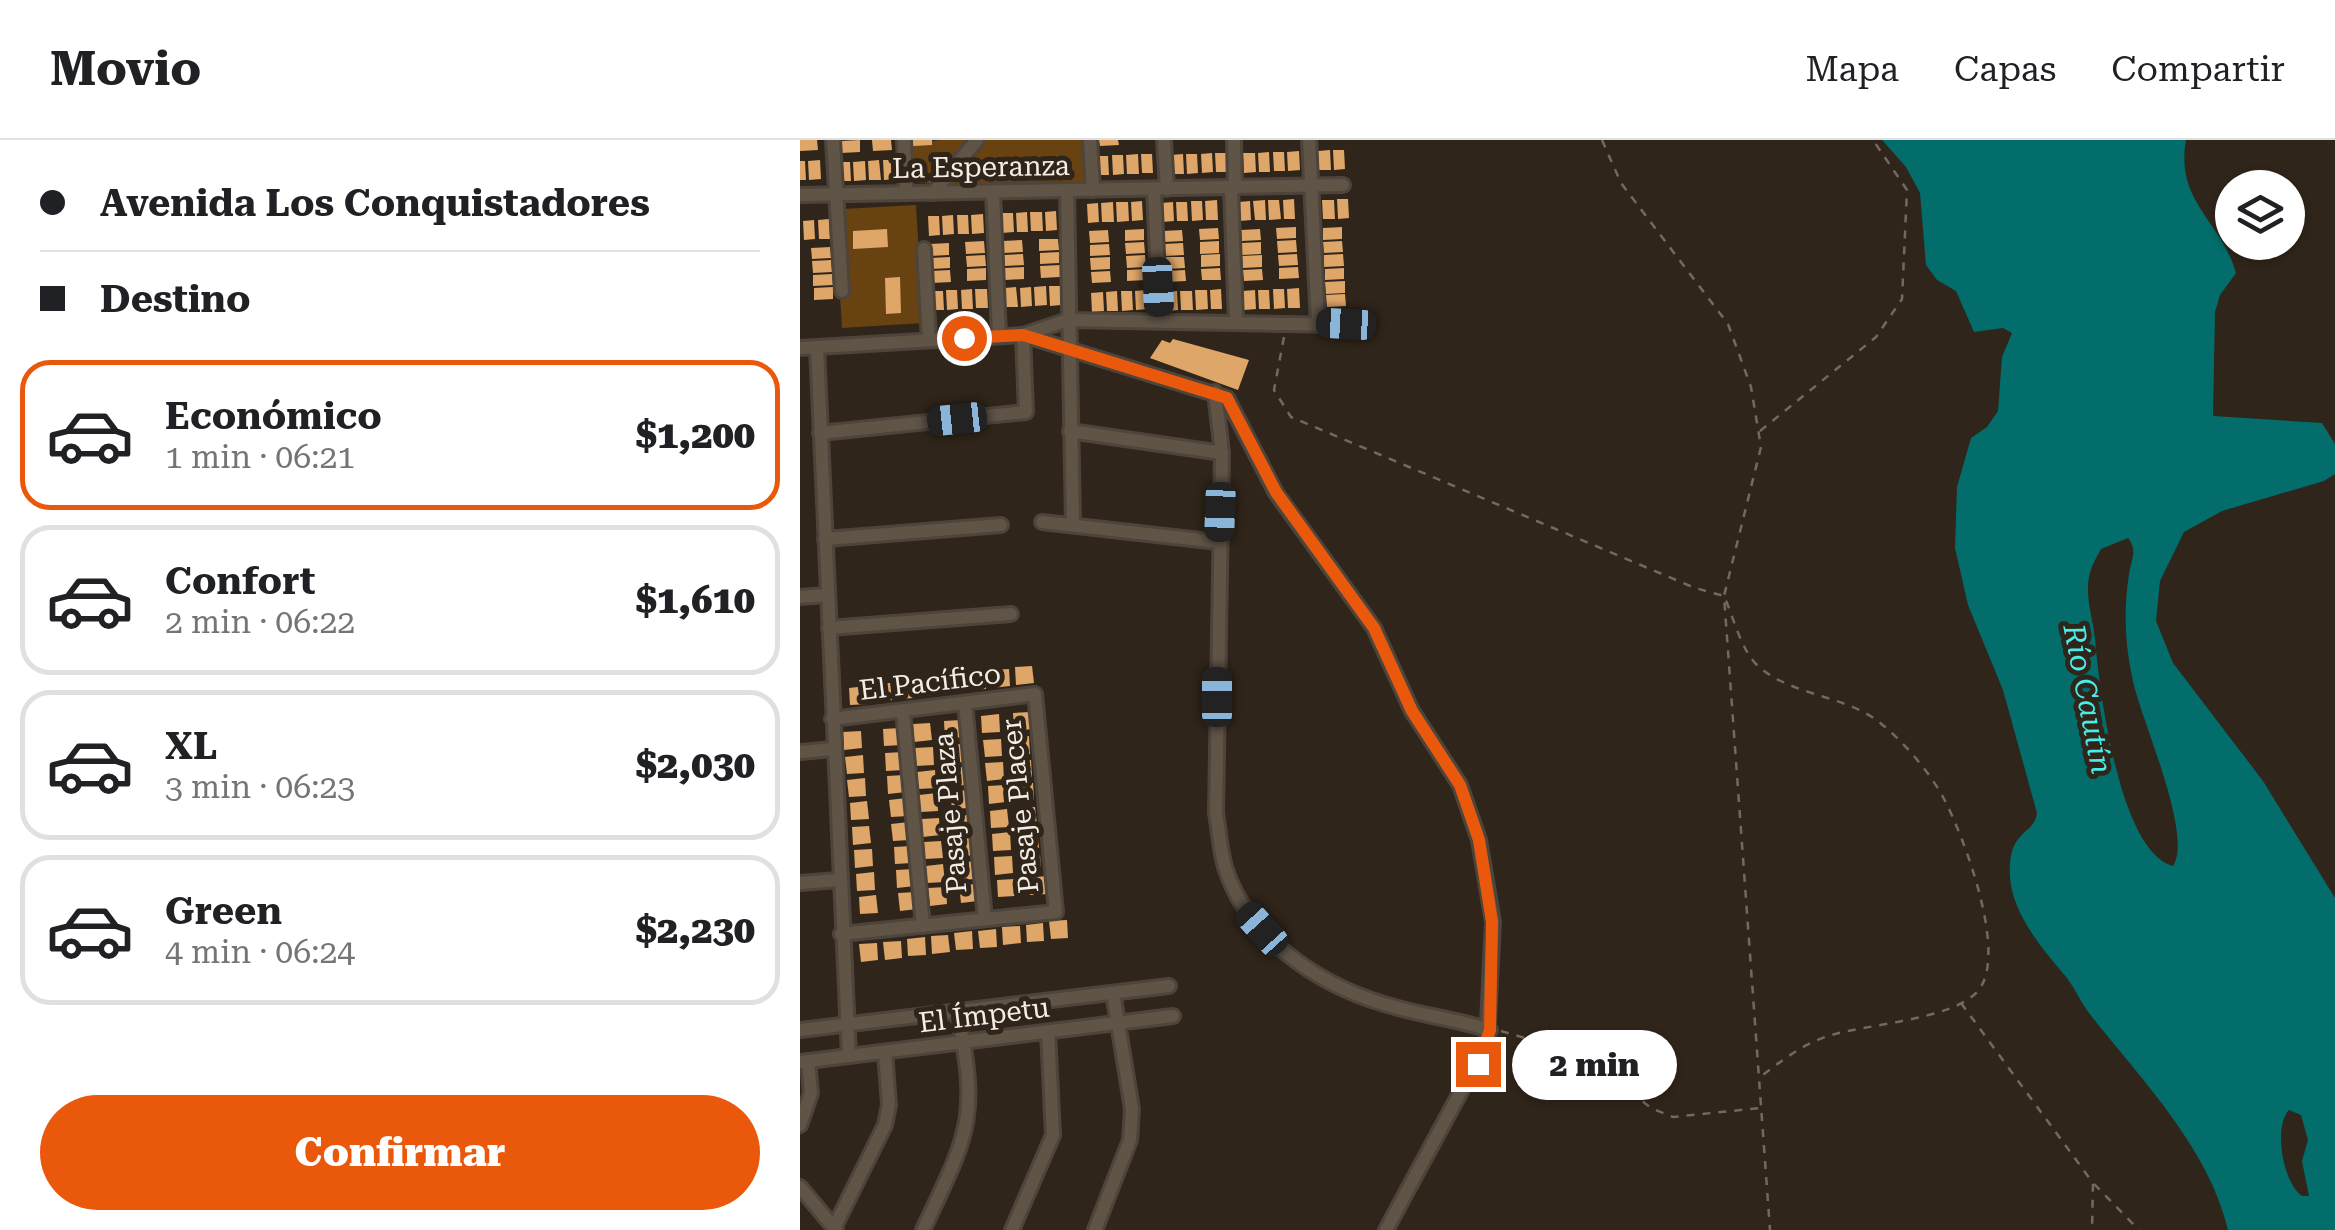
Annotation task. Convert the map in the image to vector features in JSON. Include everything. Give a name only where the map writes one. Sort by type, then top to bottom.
[{"type":"street","points":[[833,140],[842,291]]},
{"type":"street","points":[[904,140],[906,194]]},
{"type":"street","points":[[933,193],[977,140]]},
{"type":"street","points":[[1090,140],[1093,190]]},
{"type":"street","points":[[1160,320],[1164,140]]},
{"type":"street","points":[[1234,140],[1236,322]]},
{"type":"street","points":[[1309,140],[1318,323]]},
{"type":"street","name":"La Esperanza","points":[[800,195],[1343,185]]},
{"type":"street","points":[[1067,190],[1073,526]]},
{"type":"street","points":[[993,191],[999,336]]},
{"type":"street","points":[[924,249],[929,340]]},
{"type":"street","points":[[800,348],[1023,335],[1068,320],[1346,324]]},
{"type":"street","points":[[1023,335],[1221,395],[1276,492],[1374,628],[1412,711],[1460,785],[1479,840],[1492,922],[1490,1030],[1478,1064],[1386,1230]]},
{"type":"street","points":[[820,434],[1026,412],[1023,335]]},
{"type":"street","points":[[817,347],[844,1024],[849,1056]]},
{"type":"street","points":[[1221,395],[1216,813],[1225,866],[1242,907],[1282,951],[1325,980],[1382,1004],[1490,1030]]},
{"type":"street","points":[[1070,432],[1222,453]]},
{"type":"street","points":[[1042,522],[1218,542]]},
{"type":"street","points":[[824,539],[1001,525]]},
{"type":"street","points":[[800,597],[827,595]]},
{"type":"street","points":[[828,628],[1011,614]]},
{"type":"street","name":"El Pacífico","points":[[832,719],[1034,694]]},
{"type":"street","name":"Pasaje Placer","points":[[985,919],[1056,912],[1034,694]]},
{"type":"street","name":"Pasaje Plaza","points":[[965,702],[985,919]]},
{"type":"street","points":[[904,711],[924,926]]},
{"type":"street","points":[[800,752],[833,748]]},
{"type":"street","points":[[800,883],[838,880]]},
{"type":"street","points":[[840,934],[985,919]]},
{"type":"street","name":"El Ímpetu","points":[[800,1030],[1169,986]]},
{"type":"street","points":[[1096,1230],[1130,1140],[1132,1110],[1113,992]]},
{"type":"street","points":[[923,1230],[970,1123],[963,1042],[956,1012]]},
{"type":"street","name":"El Ímpetu","points":[[804,1062],[1174,1016]]},
{"type":"street","points":[[1012,1230],[1053,1135],[1048,1032]]},
{"type":"street","points":[[800,1187],[835,1229],[885,1125],[889,1104],[885,1052]]},
{"type":"street","points":[[800,1125],[811,1093],[804,1062]]},
{"type":"path","points":[[1602,140],[1621,183],[1728,324],[1751,387],[1761,447],[1724,596],[1770,1230]]},
{"type":"path","points":[[1758,432],[1876,337],[1902,299],[1907,190],[1873,140]]},
{"type":"path","points":[[1288,322],[1274,390],[1292,417],[1695,588],[1724,596]]},
{"type":"path","points":[[1724,596],[1752,661],[1771,677],[1861,710],[1912,754],[1942,796],[1966,849],[1990,949],[1988,972],[1976,993],[1960,1002],[1823,1038],[1792,1053],[1760,1077]]},
{"type":"path","points":[[1960,1002],[2093,1183],[2138,1230]]},
{"type":"path","points":[[1490,1030],[1517,1033],[1559,1048],[1613,1078],[1651,1108],[1673,1117],[1762,1108]]},
{"type":"path","points":[[2092,1230],[2093,1183]]},
{"type":"shaded area","points":[[973,140],[937,184],[910,182],[909,144]]},
{"type":"shaded area","points":[[981,140],[1086,140],[1088,181],[950,184],[981,147]]},
{"type":"shaded area","points":[[916,205],[923,323],[842,328],[840,295],[848,294],[843,209]]},
{"type":"water","name":"Río Cautín","points":[[1882,140],[2186,140],[2187,179],[2215,231],[2215,260],[2231,260],[2236,273],[2220,295],[2215,312],[2213,416],[2322,423],[2335,444],[2335,474],[2324,481],[2222,511],[2184,532],[2160,581],[2156,621],[2173,663],[2263,781],[2335,898],[2335,1230],[2228,1230],[2219,1200],[2190,1144],[2088,1012],[2019,911],[2010,880],[2012,853],[2037,813],[2003,690],[1968,605],[1955,548],[1957,487],[1971,438],[1987,427],[1998,411],[2002,357],[2012,333],[2003,328],[1974,332],[1956,291],[1937,280],[1926,265],[1920,193],[1906,167]],"holes":[[[2128,538],[2131,542],[2126,603],[2129,660],[2172,807],[2177,831],[2173,866],[2154,854],[2126,801],[2101,693],[2089,577],[2101,549]],[[2289,1110],[2301,1115],[2308,1140],[2302,1161],[2309,1196],[2302,1196],[2295,1189],[2282,1154],[2284,1118]]]},
{"type":"building","points":[[800,140],[817,140],[818,150],[800,151]]},
{"type":"building","points":[[860,140],[860,152],[841,153],[841,141]]},
{"type":"building","points":[[872,140],[891,140],[892,150],[873,151]]},
{"type":"building","points":[[913,140],[932,140],[932,145],[913,146]]},
{"type":"building","points":[[1099,140],[1118,140],[1119,145],[1100,146]]},
{"type":"building","points":[[1330,150],[1331,170],[1319,170],[1318,151]]},
{"type":"building","points":[[1333,150],[1344,150],[1345,169],[1334,170]]},
{"type":"building","points":[[1299,151],[1300,170],[1288,171],[1287,152]]},
{"type":"building","points":[[1269,152],[1270,172],[1259,172],[1258,153]]},
{"type":"building","points":[[1273,152],[1284,152],[1285,171],[1274,171]]},
{"type":"building","points":[[1212,153],[1213,172],[1202,173],[1201,154]]},
{"type":"building","points":[[1215,153],[1227,153],[1228,172],[1216,172]]},
{"type":"building","points":[[1243,153],[1255,153],[1256,172],[1244,173]]},
{"type":"building","points":[[1138,154],[1139,174],[1127,174],[1126,155]]},
{"type":"building","points":[[1141,154],[1152,154],[1153,173],[1142,173]]},
{"type":"building","points":[[1183,154],[1184,174],[1172,174],[1171,155]]},
{"type":"building","points":[[1186,154],[1197,154],[1198,173],[1187,174]]},
{"type":"building","points":[[1112,155],[1123,155],[1124,174],[1113,175]]},
{"type":"building","points":[[1097,156],[1108,156],[1109,175],[1098,175]]},
{"type":"building","points":[[820,160],[821,179],[809,180],[808,161]]},
{"type":"building","points":[[879,160],[881,180],[869,180],[868,161]]},
{"type":"building","points":[[883,160],[894,160],[895,179],[884,180]]},
{"type":"building","points":[[800,161],[805,161],[806,180],[800,180]]},
{"type":"building","points":[[865,161],[866,180],[854,181],[853,162]]},
{"type":"building","points":[[839,162],[850,162],[851,181],[840,181]]},
{"type":"building","points":[[1294,199],[1295,219],[1284,219],[1283,200]]},
{"type":"building","points":[[1337,199],[1348,199],[1349,218],[1338,219]]},
{"type":"building","points":[[1217,200],[1218,220],[1206,220],[1205,201]]},
{"type":"building","points":[[1265,200],[1266,220],[1255,220],[1253,201]]},
{"type":"building","points":[[1268,200],[1279,200],[1281,219],[1269,220]]},
{"type":"building","points":[[1322,200],[1334,200],[1335,219],[1323,219]]},
{"type":"building","points":[[1142,201],[1143,220],[1132,221],[1131,202]]},
{"type":"building","points":[[1191,201],[1202,201],[1203,220],[1192,221]]},
{"type":"building","points":[[1250,201],[1251,220],[1240,221],[1239,202]]},
{"type":"building","points":[[1113,202],[1114,222],[1102,222],[1101,203]]},
{"type":"building","points":[[1116,202],[1128,202],[1129,221],[1117,222]]},
{"type":"building","points":[[1173,202],[1174,221],[1162,222],[1161,203]]},
{"type":"building","points":[[1176,202],[1187,202],[1188,221],[1177,221]]},
{"type":"building","points":[[1098,203],[1099,222],[1088,223],[1087,204]]},
{"type":"building","points":[[1056,211],[1057,230],[1046,231],[1045,212]]},
{"type":"building","points":[[1027,212],[1028,232],[1017,232],[1016,213]]},
{"type":"building","points":[[1030,212],[1042,212],[1043,231],[1031,231]]},
{"type":"building","points":[[1001,213],[1013,213],[1014,232],[1002,233]]},
{"type":"building","points":[[983,214],[984,233],[972,234],[971,215]]},
{"type":"building","points":[[953,215],[954,234],[943,235],[942,216]]},
{"type":"building","points":[[957,215],[968,215],[969,234],[958,234]]},
{"type":"building","points":[[928,216],[939,216],[940,235],[929,236]]},
{"type":"building","points":[[829,219],[830,239],[819,239],[818,220]]},
{"type":"building","points":[[814,220],[815,239],[804,240],[803,221]]},
{"type":"building","points":[[1296,227],[1296,238],[1277,239],[1276,228]]},
{"type":"building","points":[[1342,227],[1342,239],[1323,240],[1323,228]]},
{"type":"building","points":[[1218,228],[1219,239],[1200,240],[1199,229]]},
{"type":"building","points":[[887,229],[888,247],[853,249],[853,231]]},
{"type":"building","points":[[1144,229],[1144,240],[1125,241],[1125,230]]},
{"type":"building","points":[[1260,229],[1261,240],[1242,241],[1241,230]]},
{"type":"building","points":[[1108,230],[1109,242],[1090,243],[1089,231]]},
{"type":"building","points":[[1182,230],[1183,241],[1164,242],[1163,231]]},
{"type":"building","points":[[1039,239],[1058,239],[1059,250],[1039,251]]},
{"type":"building","points":[[1022,240],[1023,252],[1004,253],[1003,241]]},
{"type":"building","points":[[1296,240],[1297,252],[1278,253],[1277,241]]},
{"type":"building","points":[[984,241],[985,253],[966,254],[965,242]]},
{"type":"building","points":[[1219,241],[1219,253],[1200,254],[1200,242]]},
{"type":"building","points":[[1342,241],[1343,252],[1324,253],[1323,242]]},
{"type":"building","points":[[1144,242],[1145,253],[1126,254],[1125,243]]},
{"type":"building","points":[[1261,242],[1261,254],[1242,255],[1242,243]]},
{"type":"building","points":[[949,243],[949,255],[930,256],[930,244]]},
{"type":"building","points":[[1183,243],[1184,255],[1165,256],[1164,244]]},
{"type":"building","points":[[1109,244],[1110,255],[1090,256],[1090,245]]},
{"type":"building","points":[[830,247],[831,258],[812,259],[811,248]]},
{"type":"building","points":[[1059,252],[1059,263],[1040,264],[1040,253]]},
{"type":"building","points":[[1023,254],[1024,265],[1005,266],[1004,255]]},
{"type":"building","points":[[1220,254],[1220,266],[1201,267],[1201,255]]},
{"type":"building","points":[[1297,254],[1298,265],[1279,266],[1278,255]]},
{"type":"building","points":[[1343,254],[1344,266],[1324,267],[1324,255]]},
{"type":"building","points":[[985,255],[986,266],[967,267],[966,256]]},
{"type":"building","points":[[1145,255],[1146,267],[1127,268],[1126,256]]},
{"type":"building","points":[[1262,255],[1262,267],[1243,268],[1242,256]]},
{"type":"building","points":[[950,257],[950,268],[931,269],[930,258]]},
{"type":"building","points":[[1110,257],[1110,269],[1091,270],[1090,258]]},
{"type":"building","points":[[1165,257],[1184,257],[1185,268],[1166,269]]},
{"type":"building","points":[[831,260],[832,272],[813,273],[812,261]]},
{"type":"building","points":[[1060,265],[1060,277],[1041,278],[1040,266]]},
{"type":"building","points":[[1024,267],[1024,279],[1005,280],[1005,268]]},
{"type":"building","points":[[1298,267],[1299,278],[1279,279],[1279,268]]},
{"type":"building","points":[[986,268],[986,280],[967,281],[967,269]]},
{"type":"building","points":[[1220,268],[1221,280],[1202,280],[1201,269]]},
{"type":"building","points":[[1344,268],[1344,279],[1325,280],[1325,269]]},
{"type":"building","points":[[1146,269],[1146,280],[1127,281],[1127,270]]},
{"type":"building","points":[[1262,269],[1263,280],[1244,281],[1243,270]]},
{"type":"building","points":[[950,270],[951,282],[932,283],[931,271]]},
{"type":"building","points":[[1185,270],[1186,281],[1166,282],[1166,271]]},
{"type":"building","points":[[1110,271],[1111,282],[1092,283],[1091,272]]},
{"type":"building","points":[[832,274],[833,285],[813,286],[813,275]]},
{"type":"building","points":[[900,277],[901,313],[886,314],[885,278]]},
{"type":"building","points":[[1345,281],[1345,293],[1326,294],[1325,282]]},
{"type":"building","points":[[1046,286],[1047,305],[1035,306],[1034,287]]},
{"type":"building","points":[[1049,286],[1060,286],[1061,305],[1050,306]]},
{"type":"building","points":[[833,287],[833,299],[814,300],[814,288]]},
{"type":"building","points":[[1016,287],[1018,307],[1006,307],[1005,288]]},
{"type":"building","points":[[1031,287],[1032,306],[1021,307],[1020,288]]},
{"type":"building","points":[[1299,288],[1300,308],[1288,308],[1287,289]]},
{"type":"building","points":[[972,289],[973,309],[962,309],[961,290]]},
{"type":"building","points":[[975,289],[987,289],[988,308],[976,308]]},
{"type":"building","points":[[1221,289],[1222,309],[1211,309],[1210,290]]},
{"type":"building","points":[[1273,289],[1284,289],[1285,308],[1274,309]]},
{"type":"building","points":[[946,290],[957,290],[958,309],[947,310]]},
{"type":"building","points":[[1147,290],[1148,309],[1136,310],[1135,291]]},
{"type":"building","points":[[1195,290],[1207,290],[1208,309],[1196,310]]},
{"type":"building","points":[[1255,290],[1256,309],[1244,310],[1243,291]]},
{"type":"building","points":[[1258,290],[1269,290],[1270,309],[1259,309]]},
{"type":"building","points":[[931,291],[943,291],[944,310],[932,310]]},
{"type":"building","points":[[1117,291],[1118,311],[1107,311],[1106,292]]},
{"type":"building","points":[[1121,291],[1132,291],[1133,310],[1122,311]]},
{"type":"building","points":[[1177,291],[1178,310],[1167,311],[1166,292]]},
{"type":"building","points":[[1180,291],[1192,291],[1193,310],[1181,310]]},
{"type":"building","points":[[1103,292],[1104,311],[1092,312],[1091,293]]},
{"type":"building","points":[[1345,294],[1346,306],[1327,307],[1326,295]]},
{"type":"building","points":[[1173,339],[1249,360],[1238,390],[1150,358],[1162,340],[1170,343]]},
{"type":"building","points":[[1032,666],[1034,683],[1016,685],[1015,667]]},
{"type":"building","points":[[1009,669],[1010,686],[992,688],[991,670]]},
{"type":"building","points":[[985,672],[986,689],[969,690],[967,673]]},
{"type":"building","points":[[961,675],[962,692],[945,694],[944,676]]},
{"type":"building","points":[[937,677],[939,695],[921,696],[920,678]]},
{"type":"building","points":[[914,680],[915,698],[897,699],[896,682]]},
{"type":"building","points":[[890,683],[892,700],[874,702],[873,684]]},
{"type":"building","points":[[866,686],[868,704],[850,705],[849,688]]},
{"type":"building","points":[[1030,712],[1032,729],[1014,731],[1013,713]]},
{"type":"building","points":[[999,714],[1000,732],[982,733],[981,716]]},
{"type":"building","points":[[961,720],[963,737],[945,739],[944,721]]},
{"type":"building","points":[[930,723],[932,740],[914,742],[913,724]]},
{"type":"building","points":[[900,728],[902,745],[884,746],[883,729]]},
{"type":"building","points":[[861,731],[862,748],[844,750],[843,732]]},
{"type":"building","points":[[1029,736],[1030,754],[1013,755],[1011,738]]},
{"type":"building","points":[[1001,739],[1002,756],[985,757],[983,740]]},
{"type":"building","points":[[964,744],[965,762],[947,763],[946,745]]},
{"type":"building","points":[[933,747],[934,765],[916,766],[915,748]]},
{"type":"building","points":[[903,752],[904,770],[886,771],[885,753]]},
{"type":"building","points":[[863,755],[864,773],[847,774],[845,757]]},
{"type":"building","points":[[1031,760],[1032,777],[1015,778],[1013,761]]},
{"type":"building","points":[[1003,762],[1004,779],[987,781],[985,763]]},
{"type":"building","points":[[966,767],[967,785],[949,786],[948,768]]},
{"type":"building","points":[[935,770],[936,788],[918,789],[917,772]]},
{"type":"building","points":[[905,775],[906,792],[888,794],[887,776]]},
{"type":"building","points":[[865,778],[866,796],[849,797],[847,780]]},
{"type":"building","points":[[1033,783],[1034,800],[1017,802],[1015,784]]},
{"type":"building","points":[[1005,785],[1006,802],[989,804],[988,786]]},
{"type":"building","points":[[968,790],[969,808],[952,809],[950,792]]},
{"type":"building","points":[[937,793],[938,811],[921,812],[919,795]]},
{"type":"building","points":[[907,798],[908,816],[891,817],[889,800]]},
{"type":"building","points":[[867,801],[869,819],[851,820],[850,803]]},
{"type":"building","points":[[1035,807],[1037,825],[1019,826],[1018,808]]},
{"type":"building","points":[[1007,809],[1009,827],[991,828],[990,811]]},
{"type":"building","points":[[970,815],[972,832],[954,834],[953,816]]},
{"type":"building","points":[[939,818],[940,835],[923,837],[922,819]]},
{"type":"building","points":[[909,822],[910,840],[893,841],[891,824]]},
{"type":"building","points":[[869,826],[871,843],[853,845],[852,827]]},
{"type":"building","points":[[1037,830],[1039,848],[1021,849],[1020,831]]},
{"type":"building","points":[[1010,832],[1011,850],[993,851],[992,834]]},
{"type":"building","points":[[972,838],[974,855],[956,857],[955,839]]},
{"type":"building","points":[[941,841],[943,858],[925,859],[924,842]]},
{"type":"building","points":[[911,846],[912,863],[895,864],[894,847]]},
{"type":"building","points":[[872,849],[873,866],[855,868],[854,850]]},
{"type":"building","points":[[1040,854],[1041,871],[1024,873],[1022,855]]},
{"type":"building","points":[[1012,856],[1013,873],[995,875],[994,857]]},
{"type":"building","points":[[975,861],[976,879],[959,880],[957,863]]},
{"type":"building","points":[[943,864],[945,882],[927,883],[926,866]]},
{"type":"building","points":[[914,869],[915,886],[897,888],[896,870]]},
{"type":"building","points":[[874,872],[875,890],[857,891],[856,874]]},
{"type":"building","points":[[1046,876],[1047,894],[1030,895],[1028,878]]},
{"type":"building","points":[[1014,879],[1015,896],[998,897],[997,880]]},
{"type":"building","points":[[977,884],[978,901],[961,903],[959,885]]},
{"type":"building","points":[[946,887],[947,904],[930,906],[928,888]]},
{"type":"building","points":[[916,892],[917,909],[900,911],[898,893]]},
{"type":"building","points":[[876,895],[878,913],[860,914],[859,897]]},
{"type":"building","points":[[1067,920],[1068,938],[1051,939],[1049,921]]},
{"type":"building","points":[[1043,923],[1044,941],[1027,942],[1026,925]]},
{"type":"building","points":[[1020,926],[1021,943],[1003,945],[1002,927]]},
{"type":"building","points":[[996,929],[997,947],[980,948],[978,931]]},
{"type":"building","points":[[972,931],[973,949],[956,950],[954,933]]},
{"type":"building","points":[[948,935],[950,952],[932,954],[931,936]]},
{"type":"building","points":[[925,937],[926,955],[908,956],[907,939]]},
{"type":"building","points":[[901,941],[902,958],[885,960],[883,942]]},
{"type":"building","points":[[877,943],[878,960],[861,962],[859,944]]},
{"type":"route","points":[[964,338],[1023,335],[1227,398],[1276,492],[1374,628],[1412,711],[1460,785],[1479,840],[1492,922],[1490,1030],[1478,1064]]}]
